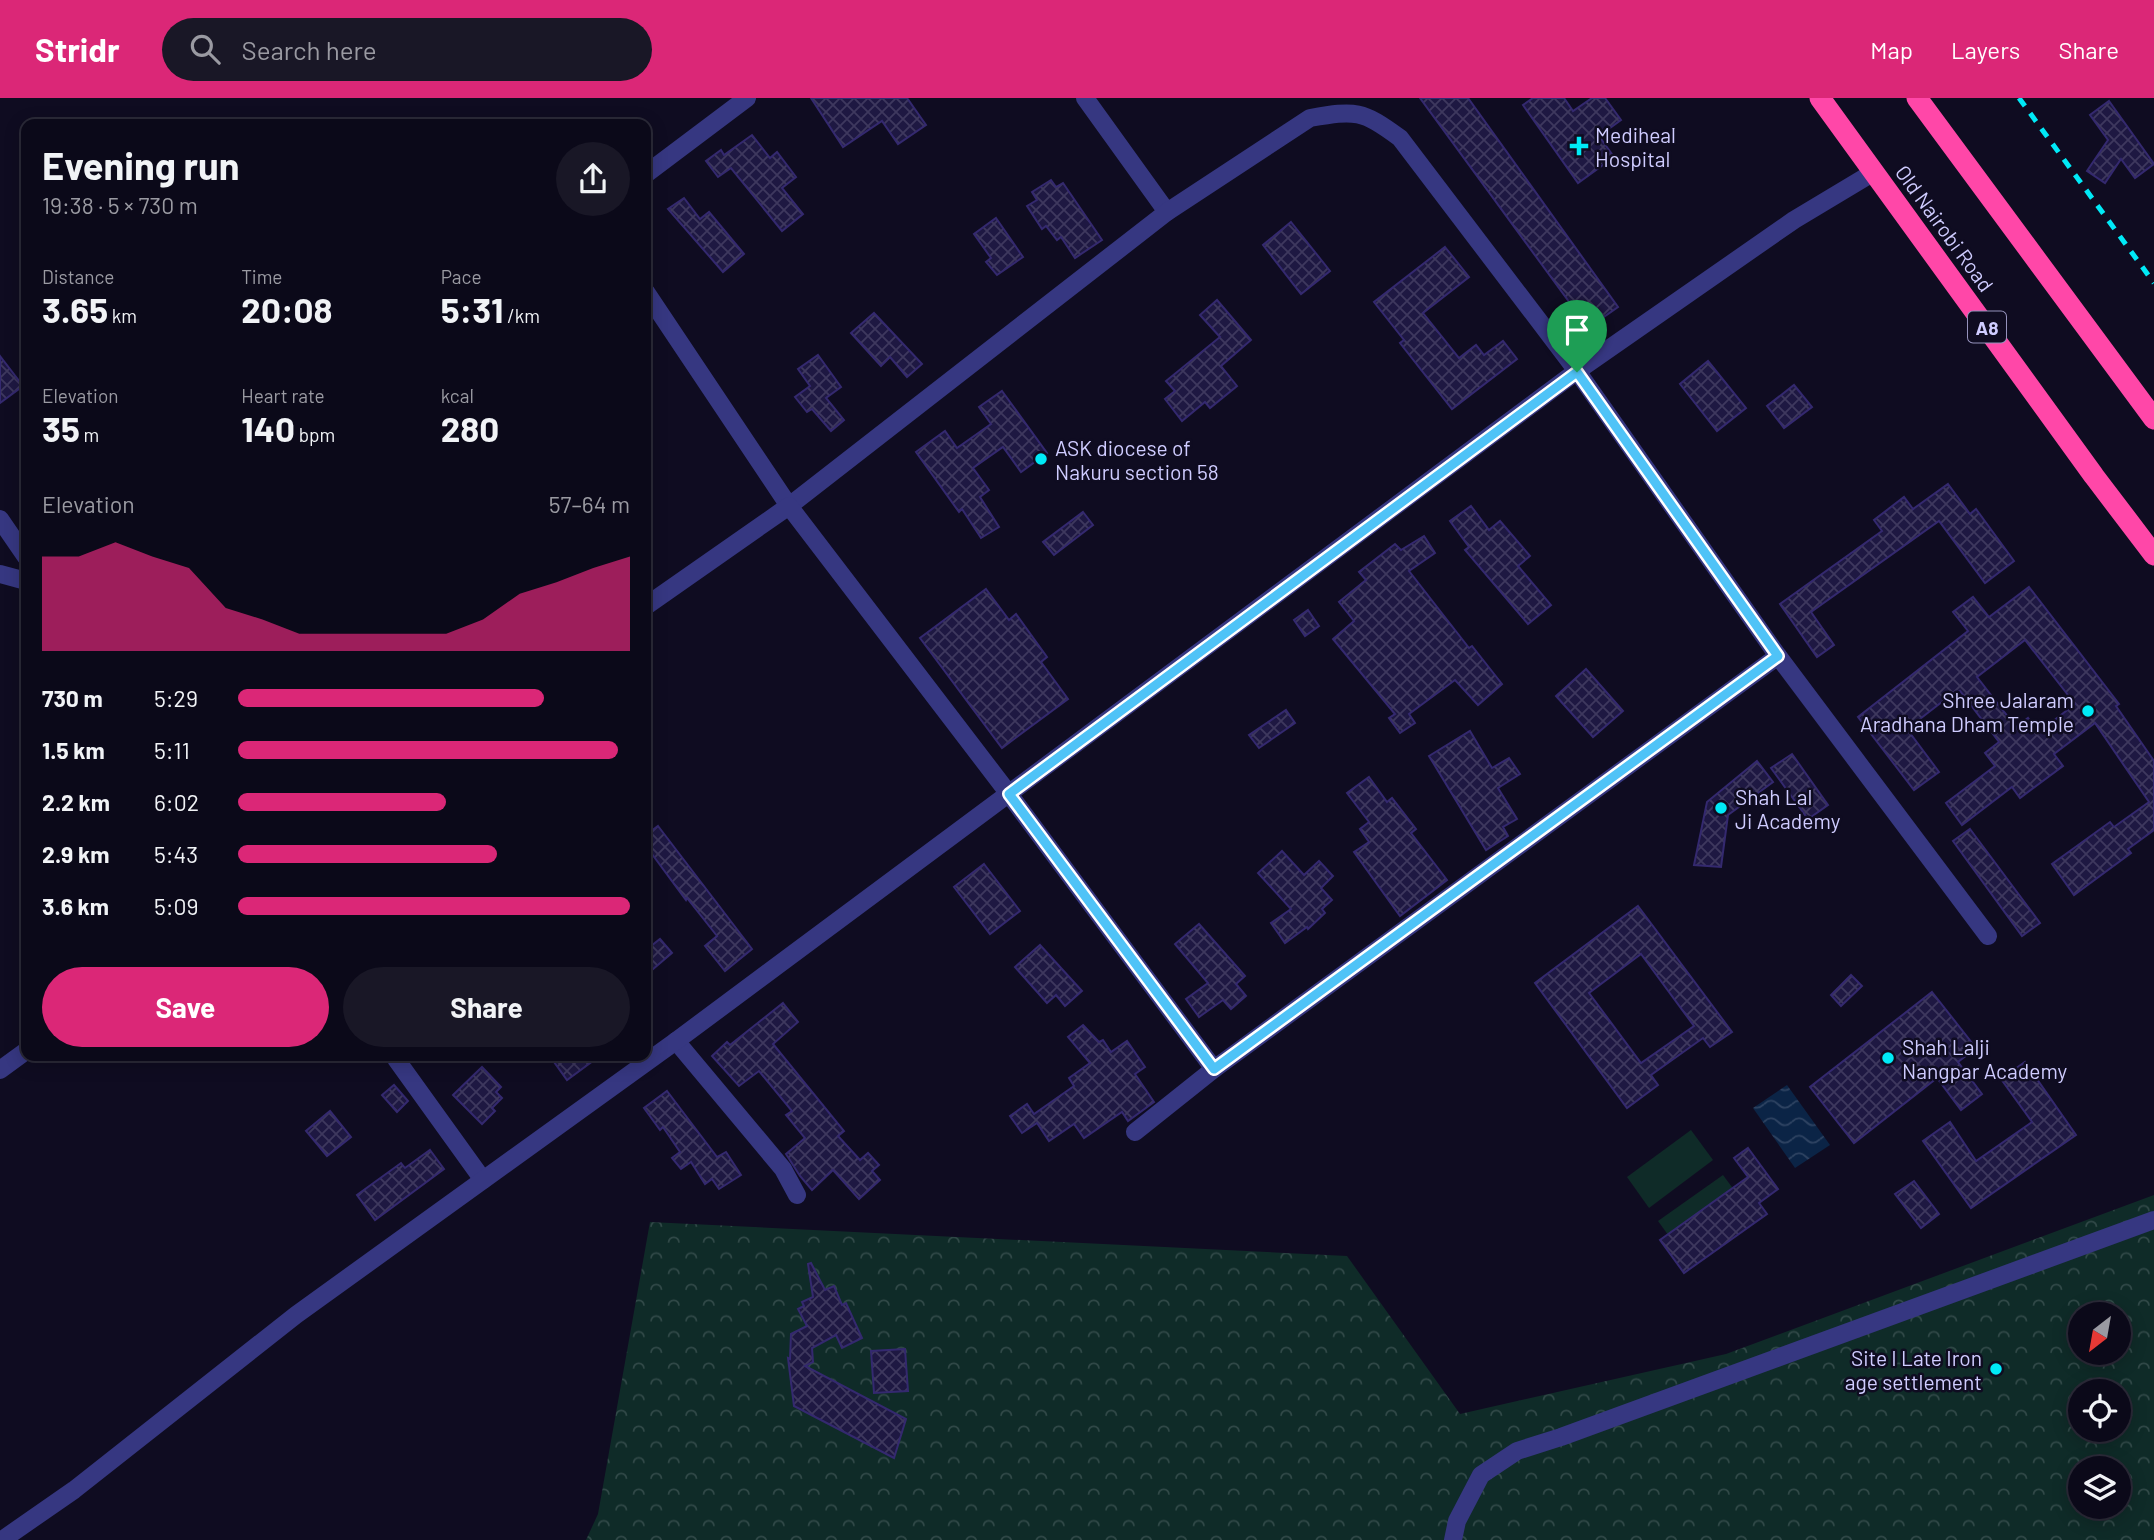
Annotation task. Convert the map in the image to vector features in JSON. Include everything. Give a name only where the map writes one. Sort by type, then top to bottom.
[{"type":"highway","name":"Old Nairobi Road","points":[[1820,98],[2154,555]]},
{"type":"highway","points":[[1917,98],[2154,419]]},
{"type":"street","points":[[651,170],[747,98]]},
{"type":"street","points":[[1085,98],[1167,212]]},
{"type":"street","points":[[651,603],[789,506],[1167,212],[1310,118],[1338,113],[1360,113],[1400,138],[1577,372],[1778,656],[1988,936]]},
{"type":"street","points":[[651,1059],[1577,372],[1794,220],[1874,172]]},
{"type":"street","points":[[651,299],[789,506],[1214,1069]]},
{"type":"street","points":[[0,519],[21,550]]},
{"type":"street","points":[[0,574],[21,580]]},
{"type":"street","points":[[1135,1132],[1214,1069],[1778,656]]},
{"type":"street","points":[[676,1041],[783,1169],[797,1195]]},
{"type":"street","points":[[0,1070],[21,1055]]},
{"type":"street","points":[[397,1061],[483,1180]]},
{"type":"street","points":[[2,1540],[74,1490],[296,1315],[648,1061]]},
{"type":"street","points":[[1453,1540],[1457,1521],[1481,1475],[1517,1451],[2154,1220]]},
{"type":"green space","points":[[1691,1130],[1713,1160],[1649,1208],[1627,1177]]},
{"type":"green space","points":[[1723,1175],[1746,1206],[1681,1253],[1658,1221]]},
{"type":"green space","points":[[2154,1195],[2154,1540],[586,1540],[598,1514],[650,1222],[1347,1256],[1460,1414],[1726,1354]]},
{"type":"water","points":[[1787,1085],[1830,1145],[1795,1168],[1753,1108]]},
{"type":"building","points":[[811,98],[907,98],[926,125],[898,144],[882,121],[843,147]]},
{"type":"building","name":"Mediheal Hospital","points":[[1420,98],[1468,98],[1618,307],[1581,333],[1568,315],[1575,310]]},
{"type":"building","name":"Mediheal Hospital","points":[[1533,98],[1564,98],[1573,111],[1592,98],[1605,98],[1621,120],[1599,136],[1614,157],[1578,183],[1523,105]]},
{"type":"building","points":[[2109,101],[2154,164],[2135,178],[2121,159],[2105,183],[2087,171],[2108,140],[2090,115]]},
{"type":"building","points":[[752,135],[770,158],[777,152],[796,177],[782,188],[803,214],[782,231],[731,168],[718,177],[706,161],[721,150],[724,155]]},
{"type":"building","points":[[1051,180],[1056,187],[1063,183],[1102,240],[1075,258],[1061,237],[1057,240],[1046,226],[1042,229],[1027,206],[1037,200],[1032,192]]},
{"type":"building","points":[[684,198],[700,219],[709,212],[744,254],[723,272],[668,209]]},
{"type":"building","points":[[996,218],[1023,257],[997,275],[986,262],[991,258],[974,234]]},
{"type":"building","points":[[1291,222],[1330,271],[1301,294],[1263,245]]},
{"type":"building","points":[[1445,247],[1469,277],[1423,313],[1459,358],[1476,345],[1484,355],[1503,341],[1517,359],[1452,409],[1400,343],[1404,340],[1374,302]]},
{"type":"building","points":[[1217,300],[1251,340],[1221,366],[1237,386],[1210,408],[1205,402],[1182,421],[1165,399],[1175,391],[1166,381],[1220,337],[1200,315]]},
{"type":"building","points":[[874,313],[922,364],[907,377],[890,357],[881,366],[851,333]]},
{"type":"building","points":[[818,355],[841,387],[826,398],[844,420],[831,431],[812,409],[807,412],[795,397],[810,386],[798,369]]},
{"type":"building","points":[[0,356],[21,383],[21,387],[0,403]]},
{"type":"building","points":[[1708,361],[1746,408],[1717,431],[1680,384]]},
{"type":"building","points":[[1794,385],[1812,407],[1784,428],[1767,406]]},
{"type":"building","points":[[1002,391],[1047,453],[1021,472],[1003,447],[973,468],[989,490],[980,497],[999,527],[981,538],[962,509],[959,512],[916,452],[945,431],[957,448],[991,424],[979,407]]},
{"type":"building","name":"Shree Jalaram Aradhana Dham Temple","points":[[1948,484],[1970,514],[1976,509],[2014,561],[1985,583],[1939,521],[1811,612],[1834,645],[1817,657],[1780,604],[1882,531],[1874,520],[1904,497],[1913,509]]},
{"type":"building","points":[[1471,506],[1489,530],[1500,521],[1530,556],[1518,566],[1551,605],[1528,624],[1465,550],[1469,547],[1450,521]]},
{"type":"building","points":[[1083,512],[1093,525],[1054,555],[1043,542]]},
{"type":"building","points":[[1424,536],[1435,553],[1409,571],[1469,648],[1472,646],[1502,684],[1478,705],[1455,680],[1409,714],[1415,723],[1400,733],[1389,718],[1395,714],[1333,639],[1354,621],[1339,602],[1366,580],[1359,572],[1395,544],[1401,550]]},
{"type":"building","points":[[2029,587],[2119,704],[2116,706],[2154,761],[2154,830],[2128,849],[2131,853],[2074,895],[2052,864],[2110,822],[2114,827],[2149,802],[2095,723],[2054,754],[2063,766],[2020,798],[2012,787],[1962,825],[1946,803],[1995,766],[1985,753],[1999,742],[1960,691],[1956,691],[1907,729],[1939,772],[1914,790],[1858,717],[1968,631],[1953,612],[1973,597],[1989,617]],"holes":[[[2025,640],[2075,704],[2039,732],[2028,718],[2016,727],[1977,677]]]},
{"type":"building","points":[[986,589],[1009,620],[1016,614],[1047,657],[1041,662],[1068,699],[1002,748],[920,638]]},
{"type":"building","points":[[1308,610],[1319,626],[1305,636],[1294,620]]},
{"type":"building","points":[[1586,669],[1623,711],[1593,737],[1556,696]]},
{"type":"building","points":[[1286,710],[1295,723],[1259,748],[1249,735]]},
{"type":"building","points":[[1470,731],[1492,768],[1509,758],[1520,774],[1498,788],[1517,819],[1503,827],[1508,836],[1486,850],[1429,756]]},
{"type":"building","points":[[1792,754],[1828,805],[1808,819],[1771,768]]},
{"type":"building","name":"Shah Lal Ji Academy","points":[[1757,761],[1773,782],[1728,815],[1721,867],[1694,865],[1707,802]]},
{"type":"building","points":[[1369,777],[1387,802],[1392,798],[1416,829],[1411,833],[1447,880],[1400,916],[1354,852],[1369,842],[1360,829],[1369,822],[1347,793]]},
{"type":"building","points":[[658,826],[752,949],[725,971],[705,946],[717,936],[651,853],[651,831]]},
{"type":"building","points":[[1970,829],[2040,923],[2022,936],[1953,841]]},
{"type":"building","points":[[1282,851],[1304,875],[1319,861],[1333,876],[1321,888],[1332,900],[1322,909],[1325,913],[1308,929],[1307,927],[1285,943],[1271,923],[1291,909],[1258,873]]},
{"type":"building","points":[[984,864],[1020,911],[990,934],[954,887]]},
{"type":"building","points":[[1638,906],[1732,1032],[1710,1047],[1703,1038],[1651,1075],[1658,1085],[1627,1108],[1535,983]],"holes":[[[1641,954],[1694,1026],[1641,1063],[1589,993]]]},
{"type":"building","points":[[1199,924],[1245,976],[1236,984],[1246,996],[1231,1009],[1223,1000],[1199,1017],[1186,999],[1208,983],[1175,944]]},
{"type":"building","points":[[660,939],[672,953],[651,971],[651,946]]},
{"type":"building","points":[[1040,945],[1082,991],[1065,1006],[1056,995],[1047,1003],[1015,967]]},
{"type":"building","points":[[1851,975],[1862,986],[1841,1006],[1831,995]]},
{"type":"building","name":"Shah Lalji Nangpar Academy","points":[[1932,992],[1976,1048],[1958,1062],[1982,1094],[1961,1110],[1937,1078],[1854,1143],[1810,1087]]},
{"type":"building","points":[[783,1003],[798,1022],[773,1044],[844,1131],[838,1136],[860,1160],[868,1153],[879,1165],[872,1171],[880,1180],[859,1199],[833,1170],[812,1190],[786,1154],[805,1138],[786,1115],[792,1111],[759,1071],[739,1086],[712,1056],[727,1042],[730,1045]]},
{"type":"building","points":[[1083,1025],[1099,1042],[1103,1040],[1111,1052],[1127,1041],[1145,1067],[1135,1074],[1154,1102],[1128,1121],[1122,1112],[1084,1138],[1074,1124],[1049,1141],[1037,1123],[1022,1133],[1010,1116],[1027,1104],[1034,1114],[1074,1086],[1069,1078],[1090,1063],[1068,1037]]},
{"type":"building","points":[[553,1061],[593,1061],[567,1080]]},
{"type":"building","points":[[2025,1062],[2076,1135],[1971,1208],[1923,1141],[1950,1122],[1976,1161],[2032,1122],[2001,1079]]},
{"type":"building","points":[[482,1067],[501,1087],[496,1092],[502,1098],[492,1108],[495,1111],[482,1124],[453,1095]]},
{"type":"building","points":[[394,1085],[408,1101],[397,1112],[382,1095]]},
{"type":"building","points":[[667,1091],[717,1157],[726,1152],[741,1175],[719,1189],[712,1179],[705,1184],[691,1162],[681,1169],[672,1158],[680,1152],[663,1127],[660,1130],[644,1108]]},
{"type":"building","points":[[330,1111],[351,1137],[327,1156],[306,1131]]},
{"type":"building","points":[[1748,1148],[1778,1189],[1759,1203],[1767,1214],[1684,1273],[1660,1240],[1748,1177],[1734,1158]]},
{"type":"building","points":[[430,1150],[444,1169],[375,1220],[357,1195],[401,1163],[405,1168]]},
{"type":"building","points":[[1914,1181],[1939,1214],[1921,1228],[1895,1194]]},
{"type":"building","points":[[811,1263],[825,1290],[834,1286],[842,1305],[846,1303],[862,1338],[842,1348],[836,1335],[812,1348],[813,1362],[805,1366],[906,1419],[894,1458],[794,1406],[788,1358],[790,1359],[791,1334],[807,1326],[798,1309],[804,1306],[802,1302],[813,1297],[808,1264]]},
{"type":"building","points":[[905,1349],[908,1391],[874,1393],[871,1351]]},
{"type":"railway","points":[[2019,98],[2154,283]]},
{"type":"place","name":"Mediheal Hospital","points":[[1579,146]]},
{"type":"place","name":"ASK diocese of Nakuru section 58","points":[[1041,459]]},
{"type":"place","name":"Shree Jalaram Aradhana Dham Temple","points":[[2088,711]]},
{"type":"place","name":"Shah Lal Ji Academy","points":[[1721,808]]},
{"type":"place","name":"Shah Lalji Nangpar Academy","points":[[1888,1058]]},
{"type":"place","name":"Site I Late Iron age settlement","points":[[1996,1369]]},
{"type":"route","points":[[1577,372],[1778,656],[1214,1069],[1009,794],[1577,372]]}]
